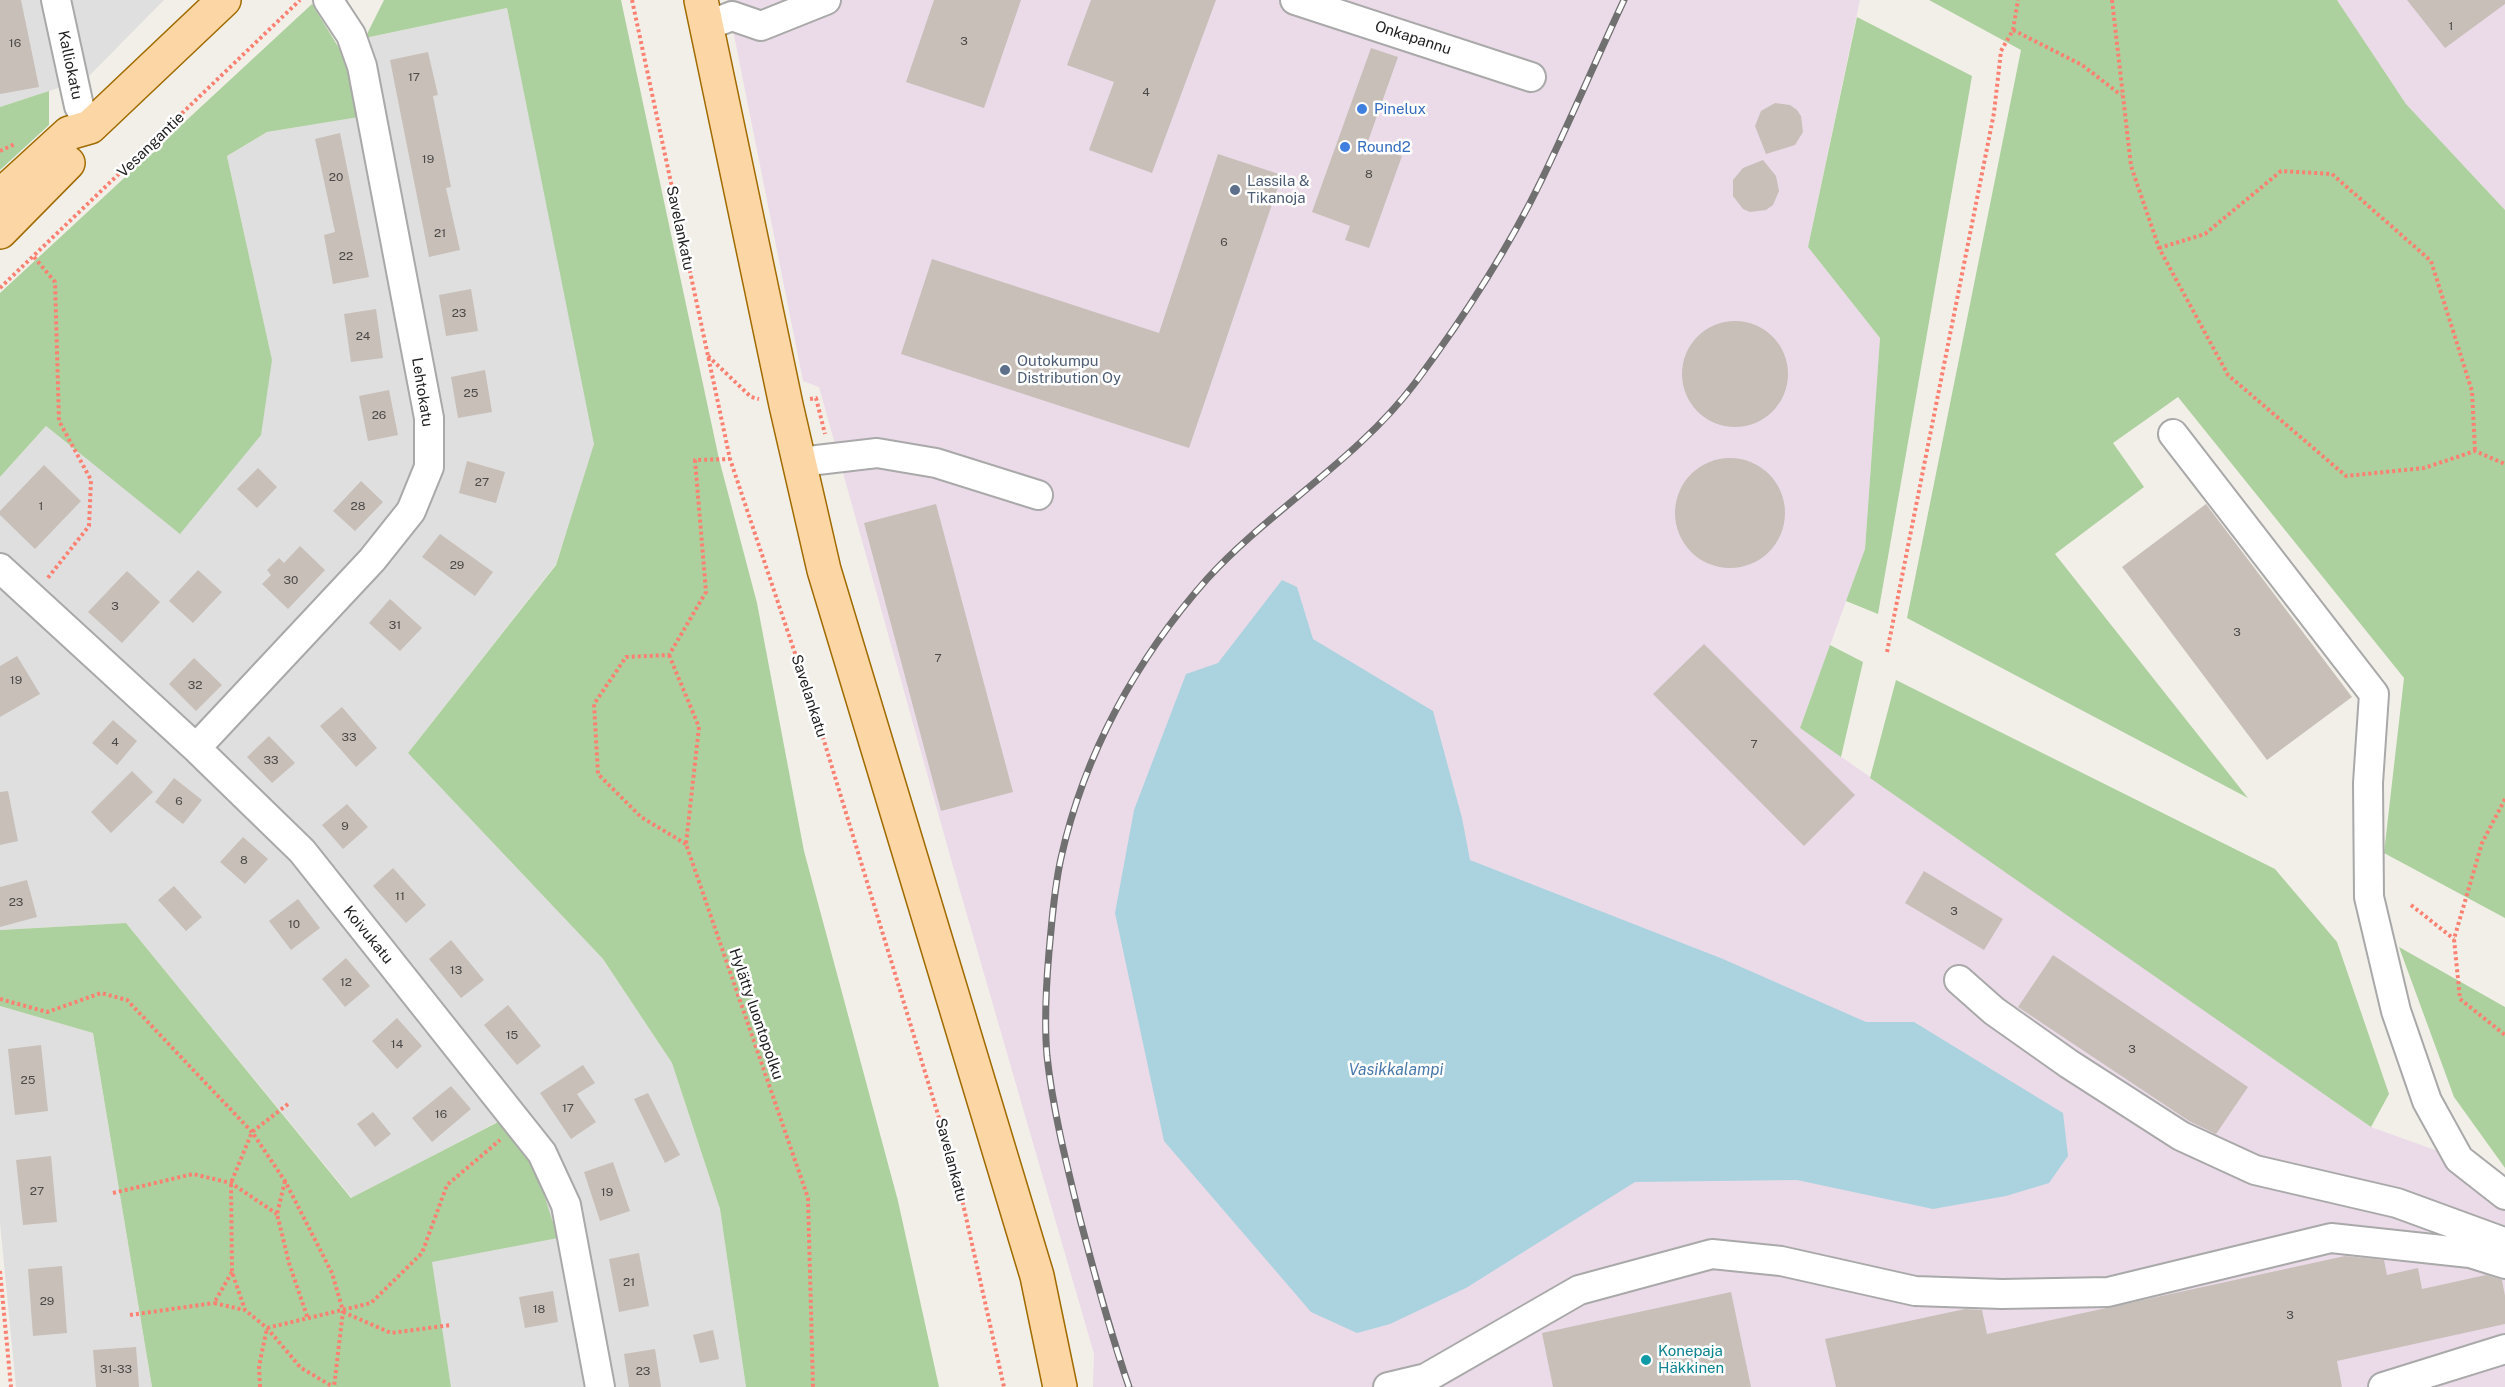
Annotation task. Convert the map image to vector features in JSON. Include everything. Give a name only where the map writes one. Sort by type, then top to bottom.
[{"type":"main road","points":[[0,232],[83,147],[90,127],[224,0]]},
{"type":"main road","points":[[703,13],[824,570],[1037,1276],[1060,1387]]},
{"type":"main road","points":[[0,196],[69,133],[90,127]]},
{"type":"street","name":"Kalliokatu","points":[[56,0],[79,106],[90,127]]},
{"type":"street","name":"Lehtokatu","points":[[196,748],[372,560],[411,511],[429,467],[429,418],[362,66],[351,35],[328,0]]},
{"type":"street","points":[[703,13],[732,16],[761,26],[826,0]]},
{"type":"street","name":"Onkapannu","points":[[1295,0],[1531,77]]},
{"type":"street","points":[[2173,434],[2374,694],[2368,783],[2369,897],[2396,1011],[2427,1101],[2459,1159],[2505,1195]]},
{"type":"street","points":[[800,462],[878,453],[936,464],[1038,495]]},
{"type":"street","name":"Koivukatu","points":[[0,568],[196,748],[302,851],[542,1153],[566,1204],[600,1387]]},
{"type":"street","points":[[1959,980],[2013,1025],[2181,1136],[2254,1170],[2397,1203],[2501,1240],[2505,1246]]},
{"type":"street","points":[[1388,1387],[1426,1378],[1579,1290],[1712,1254],[1781,1261],[1915,1292],[2002,1294],[2108,1292],[2331,1238],[2470,1253],[2505,1264]]},
{"type":"street","points":[[2383,1387],[2505,1349]]},
{"type":"path","name":"Vesangantie","points":[[0,288],[300,0]]},
{"type":"path","name":"Savelankatu","points":[[632,0],[730,459],[821,731],[957,1177],[1004,1387]]},
{"type":"path","points":[[1887,652],[1994,113],[2001,51],[2013,30],[2018,0]]},
{"type":"path","points":[[2112,0],[2131,166],[2159,248],[2228,375],[2346,476],[2424,468],[2475,451],[2505,464]]},
{"type":"path","points":[[2013,30],[2082,65],[2122,95]]},
{"type":"path","points":[[2159,248],[2205,234],[2281,171],[2331,174],[2431,261],[2472,391],[2475,451]]},
{"type":"path","points":[[32,597],[89,526],[91,480],[59,421],[55,282],[34,257]]},
{"type":"path","points":[[686,844],[642,817],[598,774],[594,704],[626,657],[669,655],[706,592],[695,460],[730,459]]},
{"type":"path","name":"Hylätty luontopolku","points":[[669,655],[699,727],[686,844],[808,1198],[813,1387]]},
{"type":"path","points":[[2505,799],[2482,843],[2454,939],[2460,999],[2505,1035]]},
{"type":"path","points":[[2411,905],[2454,939]]},
{"type":"path","points":[[0,999],[47,1012],[101,993],[127,1000],[252,1132],[285,1181],[332,1273],[343,1311],[333,1386],[301,1368],[267,1328],[245,1310],[214,1303],[130,1315]]},
{"type":"path","points":[[245,1310],[232,1272],[231,1183],[252,1132],[288,1104]]},
{"type":"path","points":[[267,1328],[371,1303],[422,1253],[447,1185],[518,1124]]},
{"type":"path","points":[[112,1193],[193,1174],[231,1183],[277,1214]]},
{"type":"path","points":[[285,1181],[277,1214],[289,1263],[308,1319]]},
{"type":"path","points":[[0,1271],[11,1387]]},
{"type":"path","points":[[214,1303],[232,1272]]},
{"type":"path","points":[[343,1311],[391,1333],[451,1325]]},
{"type":"path","points":[[260,1387],[259,1366],[267,1328]]},
{"type":"shaded area","points":[[0,0],[164,0],[86,79],[0,107]]},
{"type":"shaded area","points":[[727,0],[1860,0],[1808,247],[1880,338],[1865,549],[1800,728],[2371,1127],[2505,1175],[2505,1387],[1093,1387],[1094,1354],[952,863],[819,387],[803,381]]},
{"type":"shaded area","points":[[2337,0],[2505,0],[2505,210],[2406,104]]},
{"type":"shaded area","points":[[507,8],[595,444],[556,564],[408,753],[603,959],[672,1063],[720,1209],[746,1387],[451,1387],[431,1261],[501,1120],[352,1198],[126,923],[0,930],[0,477],[46,426],[181,533],[272,361],[227,156],[267,132],[359,117],[365,38]]},
{"type":"shaded area","points":[[0,1006],[93,1033],[152,1387],[16,1387],[0,1223]]},
{"type":"green space","points":[[384,0],[621,0],[719,459],[757,603],[804,851],[898,1201],[939,1387],[746,1387],[720,1209],[672,1063],[603,959],[408,753],[556,565],[594,444],[507,8],[365,38]]},
{"type":"green space","points":[[1929,0],[2337,0],[2406,104],[2505,210],[2505,918],[2384,853],[2404,678],[2178,397],[2113,443],[2144,487],[2055,554],[2248,798],[1907,618],[2021,50]]},
{"type":"green space","points":[[312,4],[347,61],[359,117],[267,132],[227,156],[272,360],[261,435],[180,534],[46,426],[0,477],[0,293]]},
{"type":"green space","points":[[1857,17],[1972,76],[1878,614],[1846,601],[1865,549],[1880,338],[1808,247]]},
{"type":"green space","points":[[49,91],[49,125],[0,170],[0,107]]},
{"type":"green space","points":[[1830,645],[1863,662],[1841,757],[1800,728]]},
{"type":"green space","points":[[1896,680],[2275,869],[2337,942],[2389,1094],[2371,1127],[1870,778]]},
{"type":"green space","points":[[126,923],[351,1198],[502,1120],[538,1176],[558,1238],[432,1262],[451,1387],[152,1387],[93,1033],[0,1006],[0,930]]},
{"type":"green space","points":[[2399,947],[2505,1007],[2505,1168],[2454,1097]]},
{"type":"water","name":"Vasikkalampi","points":[[1282,580],[1297,587],[1313,639],[1433,711],[1462,818],[1470,860],[1723,959],[1866,1022],[1914,1022],[2063,1113],[2068,1156],[2049,1183],[2006,1196],[1933,1209],[1797,1180],[1635,1182],[1466,1288],[1390,1324],[1357,1333],[1311,1312],[1164,1141],[1115,913],[1134,810],[1186,674],[1218,663]]},
{"type":"building","points":[[0,0],[21,0],[39,87],[0,94]]},
{"type":"building","points":[[934,0],[1021,0],[984,108],[906,82]]},
{"type":"building","points":[[1091,0],[1216,0],[1152,173],[1089,150],[1114,82],[1067,65]]},
{"type":"building","points":[[2407,0],[2505,0],[2505,4],[2445,48]]},
{"type":"building","points":[[1371,48],[1398,57],[1367,144],[1402,156],[1369,248],[1345,240],[1350,226],[1312,212]]},
{"type":"building","points":[[428,52],[438,95],[433,96],[451,187],[446,188],[460,250],[429,257],[390,60]]},
{"type":"building","points":[[1775,103],[1790,105],[1797,110],[1801,116],[1803,132],[1795,145],[1766,154],[1755,126],[1761,111]]},
{"type":"building","points":[[340,133],[369,277],[333,284],[324,235],[335,232],[315,139]]},
{"type":"building","points":[[1218,154],[1282,175],[1189,448],[901,354],[932,259],[1159,333]]},
{"type":"building","points":[[1763,160],[1776,176],[1779,191],[1773,205],[1766,210],[1750,212],[1743,209],[1733,196],[1733,180],[1743,168]]},
{"type":"building","points":[[471,289],[478,331],[446,336],[439,295]]},
{"type":"building","points":[[376,309],[383,358],[351,362],[344,314]]},
{"type":"building","points":[[1735,321],[1755,325],[1772,337],[1784,354],[1788,374],[1784,394],[1772,411],[1755,423],[1735,427],[1715,423],[1698,411],[1686,394],[1682,374],[1686,354],[1698,337],[1715,325]]},
{"type":"building","points":[[485,370],[492,412],[458,418],[451,377]]},
{"type":"building","points":[[389,390],[398,435],[368,441],[359,396]]},
{"type":"building","points":[[1730,458],[1751,462],[1769,474],[1781,492],[1785,513],[1781,534],[1769,552],[1751,564],[1730,568],[1709,564],[1691,552],[1679,534],[1675,513],[1679,492],[1691,474],[1709,462]]},
{"type":"building","points":[[467,461],[505,472],[496,503],[459,493]]},
{"type":"building","points":[[44,465],[81,501],[35,549],[0,515],[0,511]]},
{"type":"building","points":[[258,468],[277,487],[257,508],[237,489]]},
{"type":"building","points":[[361,481],[383,502],[355,531],[333,511]]},
{"type":"building","points":[[936,504],[1013,792],[941,811],[864,523]]},
{"type":"building","points":[[2206,504],[2352,697],[2267,760],[2122,567]]},
{"type":"building","points":[[440,534],[493,572],[475,596],[422,557]]},
{"type":"building","points":[[300,546],[325,570],[288,609],[262,584],[271,575],[267,570],[279,558],[284,563]]},
{"type":"building","points":[[198,570],[222,592],[193,623],[169,601]]},
{"type":"building","points":[[127,571],[160,602],[122,643],[88,612]]},
{"type":"building","points":[[390,599],[422,628],[400,651],[369,623]]},
{"type":"building","points":[[1704,644],[1855,795],[1804,846],[1653,694]]},
{"type":"building","points":[[17,656],[40,694],[0,717],[0,666]]},
{"type":"building","points":[[194,658],[222,685],[196,711],[169,684]]},
{"type":"building","points":[[342,707],[377,748],[356,767],[320,726]]},
{"type":"building","points":[[113,720],[137,741],[117,765],[92,743]]},
{"type":"building","points":[[269,736],[295,763],[272,783],[247,757]]},
{"type":"building","points":[[132,771],[153,792],[111,833],[91,812]]},
{"type":"building","points":[[174,778],[202,800],[183,824],[155,802]]},
{"type":"building","points":[[8,791],[18,841],[0,845],[0,792]]},
{"type":"building","points":[[347,804],[368,827],[343,849],[322,825]]},
{"type":"building","points":[[243,837],[268,859],[245,884],[220,862]]},
{"type":"building","points":[[393,868],[426,905],[406,923],[373,886]]},
{"type":"building","points":[[1924,871],[2003,919],[1984,950],[1905,903]]},
{"type":"building","points":[[27,880],[37,917],[0,927],[0,887]]},
{"type":"building","points":[[174,886],[202,917],[186,931],[158,900]]},
{"type":"building","points":[[298,899],[320,928],[291,950],[269,921]]},
{"type":"building","points":[[451,940],[484,980],[461,998],[429,959]]},
{"type":"building","points":[[2053,955],[2248,1087],[2216,1134],[2189,1121],[2018,1007]]},
{"type":"building","points":[[346,958],[370,986],[345,1007],[322,979]]},
{"type":"building","points":[[508,1005],[541,1046],[517,1065],[484,1025]]},
{"type":"building","points":[[397,1018],[422,1046],[397,1069],[372,1041]]},
{"type":"building","points":[[41,1045],[48,1111],[15,1115],[8,1049]]},
{"type":"building","points":[[583,1065],[595,1083],[577,1094],[596,1122],[571,1139],[540,1093]]},
{"type":"building","points":[[451,1086],[471,1109],[432,1142],[412,1118]]},
{"type":"building","points":[[648,1093],[680,1155],[665,1163],[634,1099]]},
{"type":"building","points":[[373,1112],[391,1134],[375,1147],[357,1124]]},
{"type":"building","points":[[51,1156],[57,1222],[23,1225],[16,1160]]},
{"type":"building","points":[[613,1162],[630,1211],[600,1221],[584,1172]]},
{"type":"building","points":[[639,1253],[649,1306],[619,1312],[609,1259]]},
{"type":"building","points":[[2345,1256],[2384,1260],[2387,1275],[2418,1268],[2422,1289],[2486,1275],[2502,1280],[2505,1296],[2505,1324],[2337,1361],[2342,1387],[1836,1387],[1825,1339],[1965,1309],[1982,1310],[1987,1334]]},
{"type":"building","points":[[62,1266],[67,1333],[33,1336],[28,1269]]},
{"type":"building","points":[[553,1291],[558,1322],[525,1328],[519,1297]]},
{"type":"building","name":"Konepaja Häkkinen","points":[[1731,1292],[1751,1387],[1553,1387],[1542,1333]]},
{"type":"building","points":[[713,1330],[719,1359],[700,1363],[693,1335]]},
{"type":"building","points":[[136,1347],[139,1387],[96,1387],[93,1350]]},
{"type":"building","points":[[655,1349],[661,1387],[629,1387],[624,1354]]},
{"type":"railway","points":[[1129,1387],[1109,1325],[1065,1159],[1047,1056],[1046,991],[1055,893],[1071,819],[1084,782],[1116,709],[1158,641],[1182,609],[1232,554],[1341,460],[1392,411],[1450,335],[1499,259],[1528,207],[1624,0]]},
{"type":"place","name":"Pinelux","points":[[1362,109]]},
{"type":"place","name":"Round2","points":[[1345,147]]},
{"type":"place","name":"Lassila & Tikanoja","points":[[1235,190]]},
{"type":"place","name":"Outokumpu Distribution Oy","points":[[1005,370]]},
{"type":"place","name":"Konepaja Häkkinen","points":[[1646,1360]]}]
